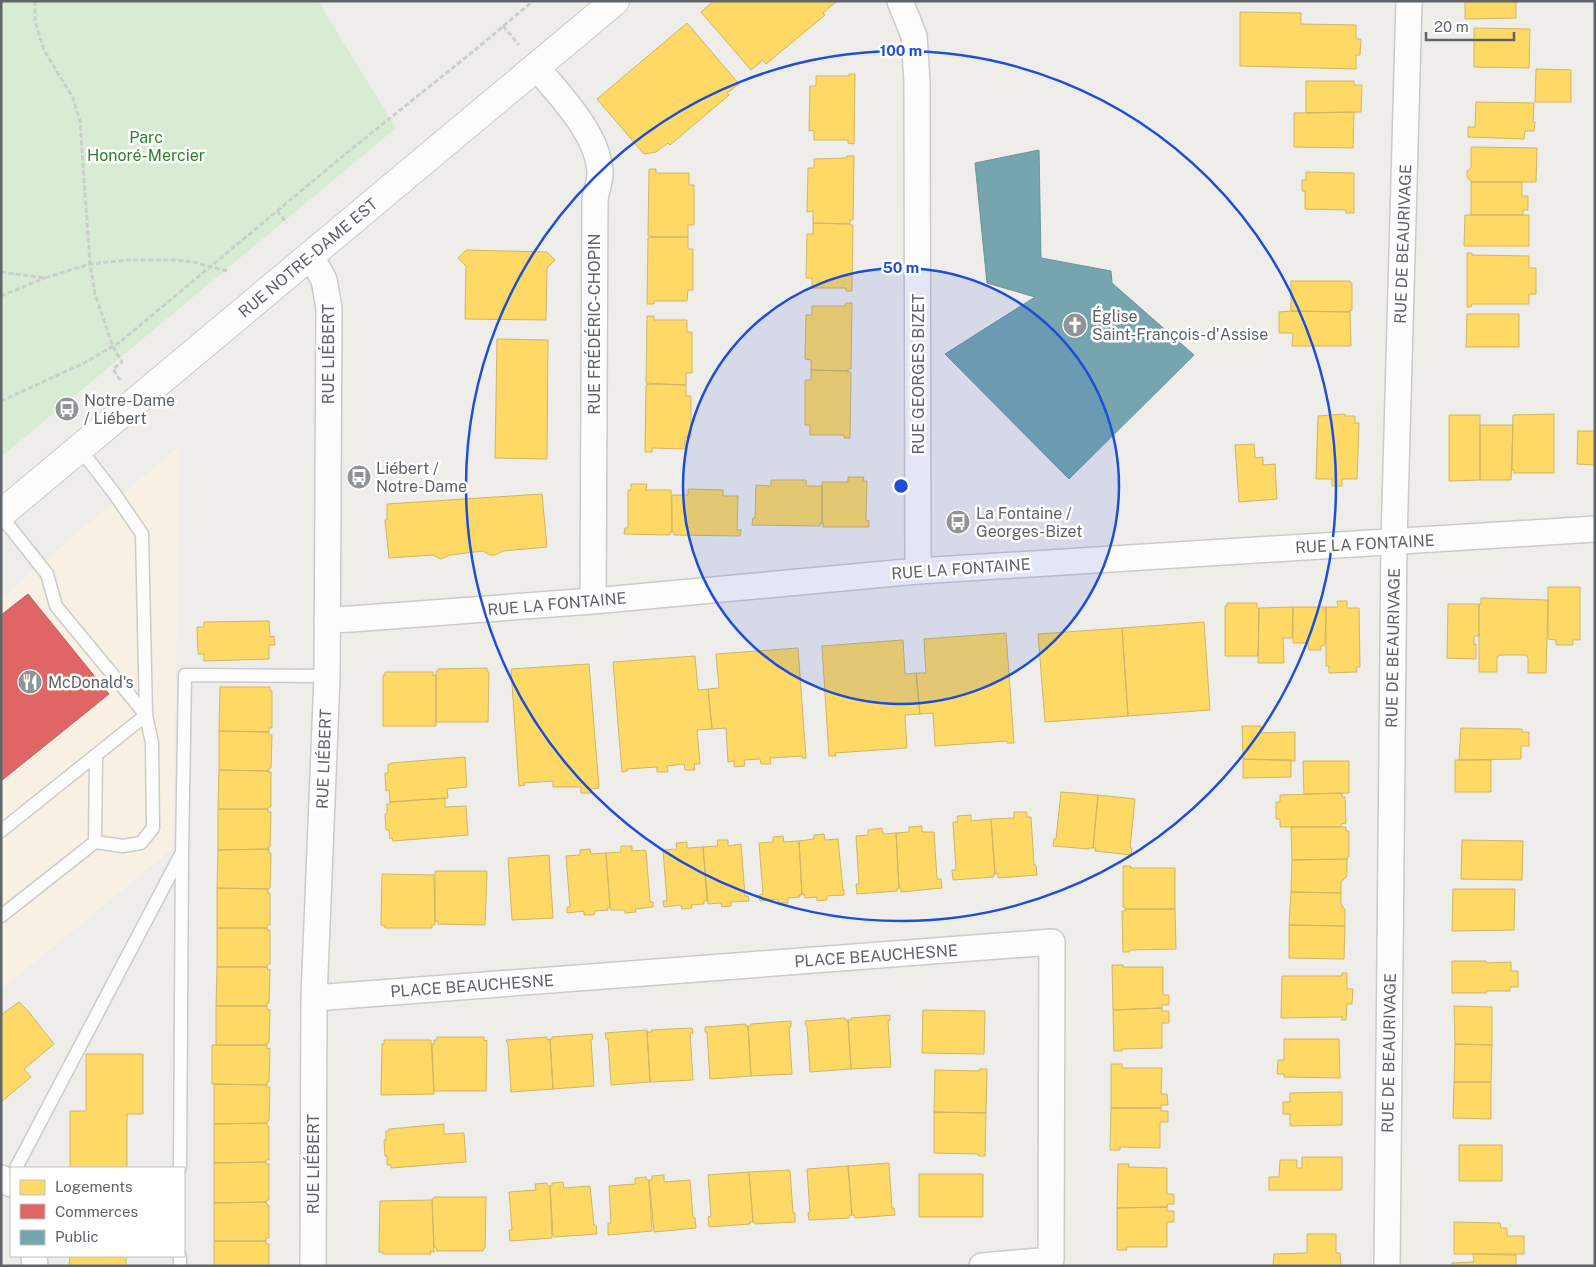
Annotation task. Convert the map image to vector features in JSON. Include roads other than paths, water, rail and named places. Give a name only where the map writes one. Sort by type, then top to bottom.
[{"type":"main road","name":"RUE NOTRE-DAME EST","points":[[1,515],[615,1]]},
{"type":"street","name":"RUE GEORGES BIZET","points":[[900,1],[914,36],[917,82],[918,570]]},
{"type":"street","name":"RUE DE BEAURIVAGE","points":[[1387,1266],[1394,542],[1409,1]]},
{"type":"street","name":"RUE FRÉDÉRIC-CHOPIN","points":[[536,68],[570,107],[593,143],[599,161],[600,176],[595,200],[593,601]]},
{"type":"street","name":"RUE LIÉBERT","points":[[311,256],[324,280],[329,308],[327,676],[314,998],[313,1266]]},
{"type":"street","name":"RUE LA FONTAINE","points":[[327,620],[351,620],[593,601],[918,570],[1595,529]]},
{"type":"street","name":"PLACE BEAUCHESNE","points":[[314,998],[1052,942],[1051,1260],[982,1266]]},
{"type":"lane","points":[[1,916],[95,842],[123,846],[141,843],[153,828],[152,743],[146,715],[142,534],[114,493],[80,449]]},
{"type":"lane","points":[[1,515],[46,574],[56,606],[146,715]]},
{"type":"lane","points":[[180,1167],[185,675],[327,676]]},
{"type":"lane","points":[[1,831],[146,715]]},
{"type":"lane","points":[[95,842],[96,756]]},
{"type":"lane","points":[[16,1167],[182,853]]},
{"type":"place","name":"Église Saint-François-d'Assise","points":[[1075,325]]},
{"type":"place","name":"Notre-Dame / Liébert","points":[[67,409]]},
{"type":"place","name":"Liébert / Notre-Dame","points":[[359,477]]},
{"type":"place","name":"La Fontaine / Georges-Bizet","points":[[958,522]]},
{"type":"place","name":"McDonald's","points":[[30,682]]},
{"type":"park label","name":"Parc Honoré-Mercier","points":[[146,146]]}]
